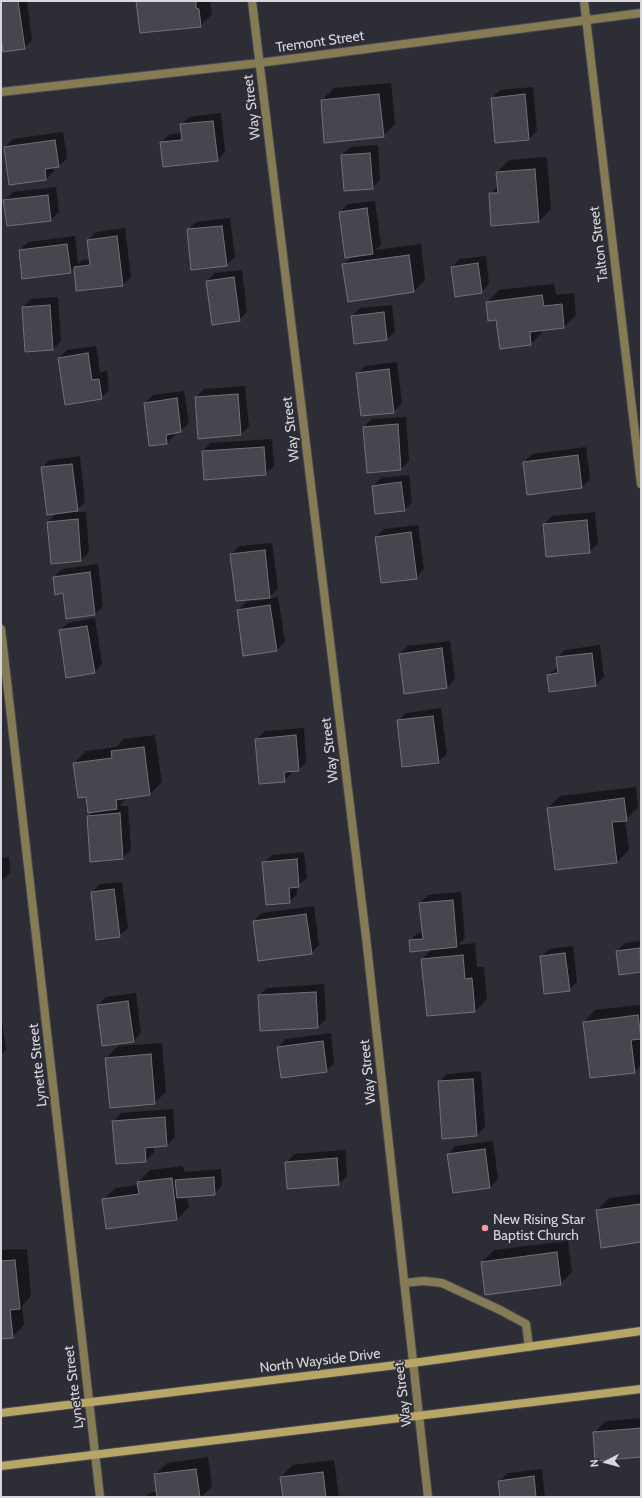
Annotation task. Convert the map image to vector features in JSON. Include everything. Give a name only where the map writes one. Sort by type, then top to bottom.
[{"type":"main road","name":"North Wayside Drive","points":[[1,1413],[413,1363],[641,1331]]},
{"type":"main road","points":[[1,1466],[95,1456],[419,1415],[641,1389]]},
{"type":"street","name":"Way Street","points":[[252,1],[366,937],[428,1497]]},
{"type":"street","name":"Talton Street","points":[[584,1],[641,484]]},
{"type":"street","name":"Tremont Street","points":[[1,92],[259,63],[641,13]]},
{"type":"street","name":"Lynette Street","points":[[1,629],[100,1497]]},
{"type":"street","points":[[404,1282],[424,1281],[442,1283],[500,1310],[526,1324],[529,1347]]},
{"type":"building","points":[[1,1],[18,1],[25,49],[3,52],[1,37]]},
{"type":"building","points":[[136,1],[196,1],[196,8],[199,9],[201,27],[140,33]]},
{"type":"building","points":[[379,94],[384,137],[324,143],[321,100]]},
{"type":"building","points":[[525,94],[529,140],[495,143],[491,98]]},
{"type":"building","points":[[213,121],[218,161],[163,167],[160,142],[182,140],[180,124]]},
{"type":"building","points":[[55,140],[59,167],[45,169],[46,180],[9,185],[4,147]]},
{"type":"building","points":[[370,153],[373,189],[344,191],[341,155]]},
{"type":"building","points":[[535,169],[539,222],[491,226],[489,193],[498,193],[496,172]]},
{"type":"building","points":[[48,195],[51,221],[7,226],[3,200]]},
{"type":"building","points":[[367,208],[373,254],[345,258],[339,212]]},
{"type":"building","points":[[222,226],[227,266],[191,270],[187,229]]},
{"type":"building","points":[[117,236],[123,286],[76,291],[74,267],[90,265],[87,240]]},
{"type":"building","points":[[67,244],[71,273],[22,279],[19,250]]},
{"type":"building","points":[[409,255],[414,292],[348,302],[342,264]]},
{"type":"building","points":[[478,263],[482,293],[455,297],[451,267]]},
{"type":"building","points":[[234,277],[240,321],[212,325],[206,281]]},
{"type":"building","points":[[542,295],[544,306],[562,304],[564,328],[530,332],[531,345],[500,349],[496,320],[488,321],[486,302]]},
{"type":"building","points":[[50,305],[53,350],[25,352],[22,307]]},
{"type":"building","points":[[384,312],[387,340],[354,344],[351,316]]},
{"type":"building","points":[[88,353],[92,380],[99,379],[102,399],[65,405],[58,358]]},
{"type":"building","points":[[389,369],[394,413],[361,416],[356,373]]},
{"type":"building","points":[[238,394],[241,435],[198,439],[195,397]]},
{"type":"building","points":[[177,398],[181,432],[166,435],[167,444],[149,446],[144,403]]},
{"type":"building","points":[[398,424],[401,470],[367,473],[363,427]]},
{"type":"building","points":[[264,447],[266,475],[204,480],[202,451]]},
{"type":"building","points":[[578,455],[582,488],[527,495],[523,462]]},
{"type":"building","points":[[72,464],[78,511],[47,515],[41,467]]},
{"type":"building","points":[[401,482],[405,511],[375,514],[372,486]]},
{"type":"building","points":[[78,519],[81,561],[51,564],[47,522]]},
{"type":"building","points":[[587,520],[590,553],[546,557],[543,524]]},
{"type":"building","points":[[411,532],[417,579],[381,583],[375,537]]},
{"type":"building","points":[[265,550],[270,598],[236,601],[230,554]]},
{"type":"building","points":[[90,572],[95,615],[66,619],[63,593],[55,595],[53,577]]},
{"type":"building","points":[[270,605],[277,651],[243,656],[237,610]]},
{"type":"building","points":[[87,626],[95,673],[66,678],[59,630]]},
{"type":"building","points":[[442,648],[447,688],[404,694],[399,654]]},
{"type":"building","points":[[592,653],[596,686],[549,692],[547,675],[558,673],[556,657]]},
{"type":"building","points":[[433,716],[439,763],[402,767],[397,720]]},
{"type":"building","points":[[296,735],[299,771],[284,772],[285,782],[259,784],[255,739]]},
{"type":"building","points":[[144,747],[150,795],[116,800],[117,809],[88,813],[86,797],[78,798],[73,763],[112,758],[111,751]]},
{"type":"building","points":[[624,798],[627,821],[612,822],[617,863],[555,870],[547,808]]},
{"type":"building","points":[[120,813],[123,859],[90,862],[87,816]]},
{"type":"building","points":[[297,859],[299,887],[289,888],[290,903],[266,905],[262,862]]},
{"type":"building","points":[[114,889],[120,937],[96,940],[91,892]]},
{"type":"building","points":[[453,900],[457,947],[410,952],[409,940],[423,939],[419,903]]},
{"type":"building","points":[[306,914],[312,954],[258,961],[253,921]]},
{"type":"building","points":[[640,948],[641,972],[619,975],[616,951]]},
{"type":"building","points":[[565,953],[570,991],[544,994],[540,956]]},
{"type":"building","points":[[463,955],[465,979],[472,978],[475,1012],[427,1016],[421,959]]},
{"type":"building","points":[[316,992],[318,1028],[260,1031],[258,995]]},
{"type":"building","points":[[128,1001],[134,1042],[102,1046],[97,1005]]},
{"type":"building","points":[[638,1015],[641,1039],[631,1040],[635,1073],[590,1078],[583,1022]]},
{"type":"building","points":[[323,1041],[327,1072],[281,1078],[277,1047]]},
{"type":"building","points":[[151,1054],[155,1104],[110,1108],[105,1058]]},
{"type":"building","points":[[473,1079],[477,1136],[442,1139],[438,1081]]},
{"type":"building","points":[[165,1117],[167,1146],[145,1148],[146,1162],[116,1164],[112,1121]]},
{"type":"building","points":[[485,1149],[490,1188],[453,1193],[447,1154]]},
{"type":"building","points":[[337,1158],[339,1185],[287,1189],[285,1162]]},
{"type":"building","points":[[214,1177],[215,1195],[177,1198],[175,1180]]},
{"type":"building","points":[[172,1178],[177,1220],[106,1229],[102,1199],[139,1194],[137,1182]]},
{"type":"building","points":[[641,1204],[641,1242],[601,1248],[596,1210]]},
{"type":"building","points":[[557,1252],[561,1285],[485,1295],[481,1262]]},
{"type":"building","points":[[15,1260],[20,1309],[10,1310],[13,1338],[1,1339],[1,1261]]},
{"type":"building","points":[[641,1428],[641,1457],[595,1461],[593,1432]]},
{"type":"building","points":[[196,1469],[200,1497],[157,1497],[154,1474]]},
{"type":"building","points":[[323,1472],[326,1497],[283,1497],[280,1477]]},
{"type":"building","points":[[534,1476],[536,1497],[500,1497],[498,1481]]},
{"type":"place","name":"New Rising Star Baptist Church","points":[[485,1228]]}]
